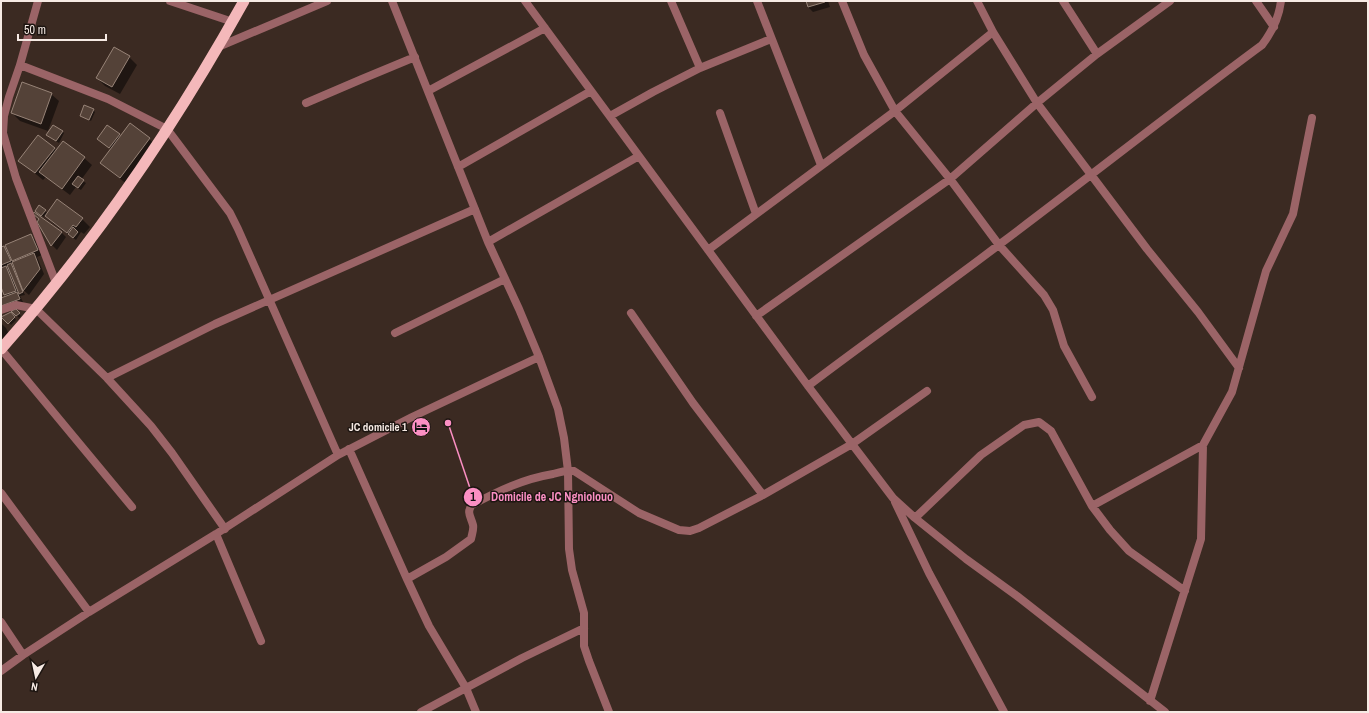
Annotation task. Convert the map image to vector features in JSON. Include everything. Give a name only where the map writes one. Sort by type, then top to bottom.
[{"type":"highway","points":[[1,349],[36,308],[106,219],[167,128],[218,47],[244,1]]},
{"type":"street","points":[[38,1],[20,65],[8,97],[2,133],[16,178],[56,283]]},
{"type":"street","points":[[170,1],[233,22]]},
{"type":"street","points":[[218,47],[327,1]]},
{"type":"street","points":[[392,1],[488,242],[506,279],[539,357],[558,409],[564,438],[568,470],[569,549],[572,570],[584,614],[584,646],[609,712]]},
{"type":"street","points":[[525,1],[756,316],[893,498],[915,518],[1165,712]]},
{"type":"street","points":[[671,1],[700,68]]},
{"type":"street","points":[[757,1],[821,165]]},
{"type":"street","points":[[842,1],[864,55],[895,111],[950,179],[999,245],[1044,295],[1053,310],[1064,346],[1092,397]]},
{"type":"street","points":[[977,1],[993,32],[1036,103],[1147,249],[1198,312],[1239,368]]},
{"type":"street","points":[[1063,1],[1097,54]]},
{"type":"street","points":[[756,316],[950,179],[1036,103],[1160,4],[1170,1]]},
{"type":"street","points":[[1256,1],[1274,27]]},
{"type":"street","points":[[808,386],[879,332],[999,245],[1090,174],[1262,45],[1274,27],[1281,1]]},
{"type":"street","points":[[428,91],[545,28]]},
{"type":"street","points":[[708,250],[895,111],[993,32]]},
{"type":"street","points":[[610,116],[700,68],[771,39]]},
{"type":"street","points":[[306,103],[415,57]]},
{"type":"street","points":[[20,65],[108,99],[167,128],[230,213],[338,455]]},
{"type":"street","points":[[458,167],[591,91]]},
{"type":"street","points":[[720,113],[756,214]]},
{"type":"street","points":[[1150,701],[1201,539],[1203,445],[1232,392],[1266,271],[1293,214],[1312,118]]},
{"type":"street","points":[[488,242],[639,156]]},
{"type":"street","points":[[107,378],[215,324],[475,209]]},
{"type":"street","points":[[395,333],[506,279]]},
{"type":"street","points":[[1,310],[16,305],[36,308],[107,378],[151,426],[172,453],[225,529]]},
{"type":"street","points":[[631,313],[693,403],[763,495]]},
{"type":"street","points":[[1,349],[132,507]]},
{"type":"street","points":[[1,671],[89,612],[225,529],[338,455],[412,417],[539,357]]},
{"type":"street","points":[[406,579],[446,557],[471,539],[473,526],[469,514],[469,508],[472,504],[519,482],[568,470],[574,471],[640,513],[679,530],[690,531],[699,528],[763,495],[852,444],[927,391]]},
{"type":"street","points":[[915,518],[981,455],[1024,425],[1039,422],[1052,431],[1092,506],[1110,530],[1129,551],[1185,591]]},
{"type":"street","points":[[1092,506],[1203,445]]},
{"type":"street","points":[[349,449],[406,579],[429,626],[466,688],[476,712]]},
{"type":"street","points":[[1,493],[89,612]]},
{"type":"street","points":[[893,498],[929,573],[1004,712]]},
{"type":"street","points":[[216,534],[261,640]]},
{"type":"street","points":[[1,622],[23,655]]},
{"type":"street","points":[[421,712],[522,658],[584,628]]},
{"type":"building","points":[[806,1],[825,1],[825,2],[808,7]]},
{"type":"building","points":[[114,47],[130,56],[112,87],[96,78]]},
{"type":"building","points":[[22,82],[52,93],[41,124],[11,113]]},
{"type":"building","points":[[84,105],[94,109],[89,120],[80,116]]},
{"type":"building","points":[[130,123],[150,138],[120,178],[100,163]]},
{"type":"building","points":[[53,125],[63,131],[56,141],[46,135]]},
{"type":"building","points":[[107,125],[120,134],[109,148],[97,139]]},
{"type":"building","points":[[38,135],[55,148],[35,173],[18,161]]},
{"type":"building","points":[[63,141],[85,157],[62,189],[39,172]]},
{"type":"building","points":[[78,176],[84,180],[78,188],[72,184]]},
{"type":"building","points":[[57,199],[83,218],[76,227],[73,225],[67,233],[45,216]]},
{"type":"building","points":[[39,205],[46,210],[41,216],[35,211]]},
{"type":"building","points":[[34,212],[62,232],[51,246],[37,222],[39,219],[33,214]]},
{"type":"building","points":[[73,227],[78,232],[73,238],[68,234]]},
{"type":"building","points":[[31,234],[38,250],[12,261],[5,245]]},
{"type":"building","points":[[4,246],[11,261],[1,265],[1,247]]},
{"type":"building","points":[[34,253],[40,269],[23,291],[12,262]]},
{"type":"building","points":[[11,263],[23,292],[19,294],[7,265]]},
{"type":"building","points":[[6,266],[16,291],[4,295],[1,287],[1,268]]},
{"type":"building","points":[[17,292],[20,299],[1,306],[1,298]]},
{"type":"building","points":[[16,309],[20,313],[16,316],[11,311]]},
{"type":"building","points":[[11,312],[15,317],[8,324],[1,317]]},
{"type":"place","name":"Domicile de JC Ngniolouo","points":[[448,423]]},
{"type":"place","name":"JC domicile 1","points":[[421,427]]}]
